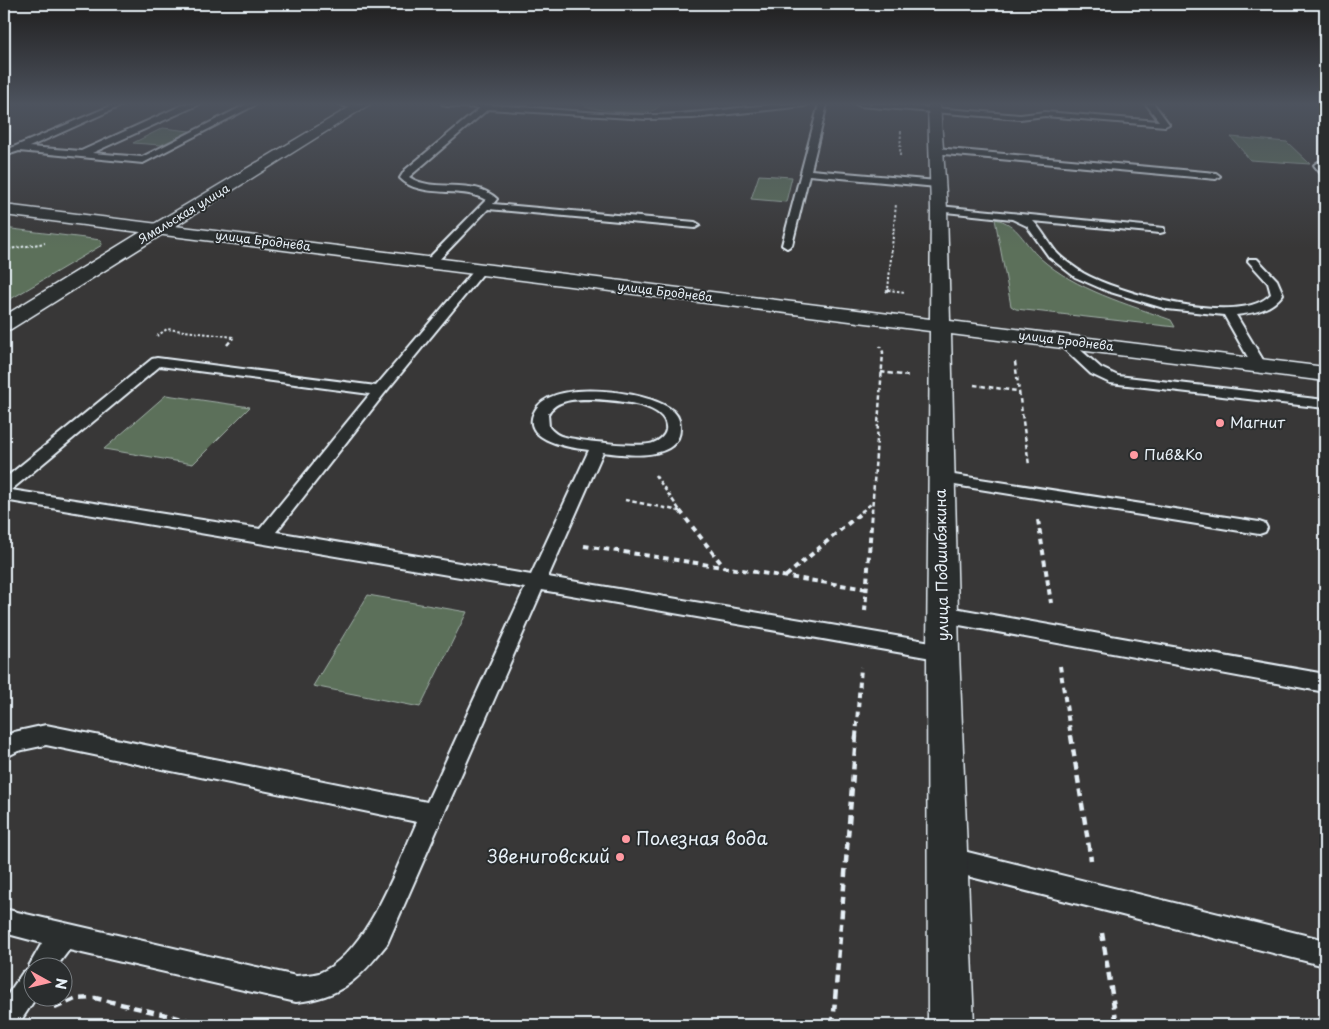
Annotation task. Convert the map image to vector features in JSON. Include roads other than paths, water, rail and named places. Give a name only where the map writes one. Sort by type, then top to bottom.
[{"type":"main road","name":"Ямальская улица","points":[[4,325],[285,152]]},
{"type":"main road","name":"улица Подшибякина","points":[[936,152],[939,209],[943,652],[950,1025]]},
{"type":"main road","name":"улица Броднева","points":[[4,210],[1325,374]]},
{"type":"lane","points":[[61,152],[143,160],[159,152]]},
{"type":"lane","points":[[82,154],[86,152]]},
{"type":"lane","points":[[431,262],[488,206],[492,199],[487,194],[408,182],[404,178],[408,172],[432,152]]},
{"type":"lane","points":[[787,245],[811,152]]},
{"type":"lane","points":[[947,152],[1216,176]]},
{"type":"lane","points":[[1325,166],[1318,165],[1325,173]]},
{"type":"lane","points":[[806,172],[937,184]]},
{"type":"lane","points":[[488,206],[695,225]]},
{"type":"lane","points":[[939,209],[1160,230]]},
{"type":"lane","points":[[1014,216],[1031,224],[1053,255],[1080,275],[1119,292],[1171,307],[1228,312],[1251,310],[1270,303],[1277,294],[1273,282],[1253,261]]},
{"type":"lane","points":[[264,536],[379,391],[481,269]]},
{"type":"lane","points":[[1228,312],[1259,365]]},
{"type":"lane","points":[[1063,341],[1096,371],[1115,380],[1325,404]]},
{"type":"lane","points":[[4,487],[157,362],[379,391]]},
{"type":"lane","points":[[587,395],[649,403],[664,409],[673,420],[674,428],[670,436],[663,443],[652,448],[632,451],[598,446],[565,442],[549,436],[540,425],[541,413],[551,402],[562,398],[587,395]]},
{"type":"lane","points":[[4,921],[296,989],[319,986],[344,972],[361,957],[378,935],[598,446]]},
{"type":"lane","points":[[941,478],[1259,528]]},
{"type":"lane","points":[[4,494],[264,536],[943,652]]},
{"type":"lane","points":[[943,614],[1325,683]]},
{"type":"lane","points":[[4,748],[14,742],[46,736],[432,814]]},
{"type":"lane","points":[[947,859],[1325,953]]},
{"type":"lane","points":[[49,956],[63,936]]},
{"type":"lane","points":[[4,1023],[22,996]]},
{"type":"place","name":"Магнит","points":[[1220,423]]},
{"type":"place","name":"Пив&Ко","points":[[1134,455]]},
{"type":"place","name":"Полезная вода","points":[[626,839]]},
{"type":"place","name":"Звениговский","points":[[620,857]]}]
